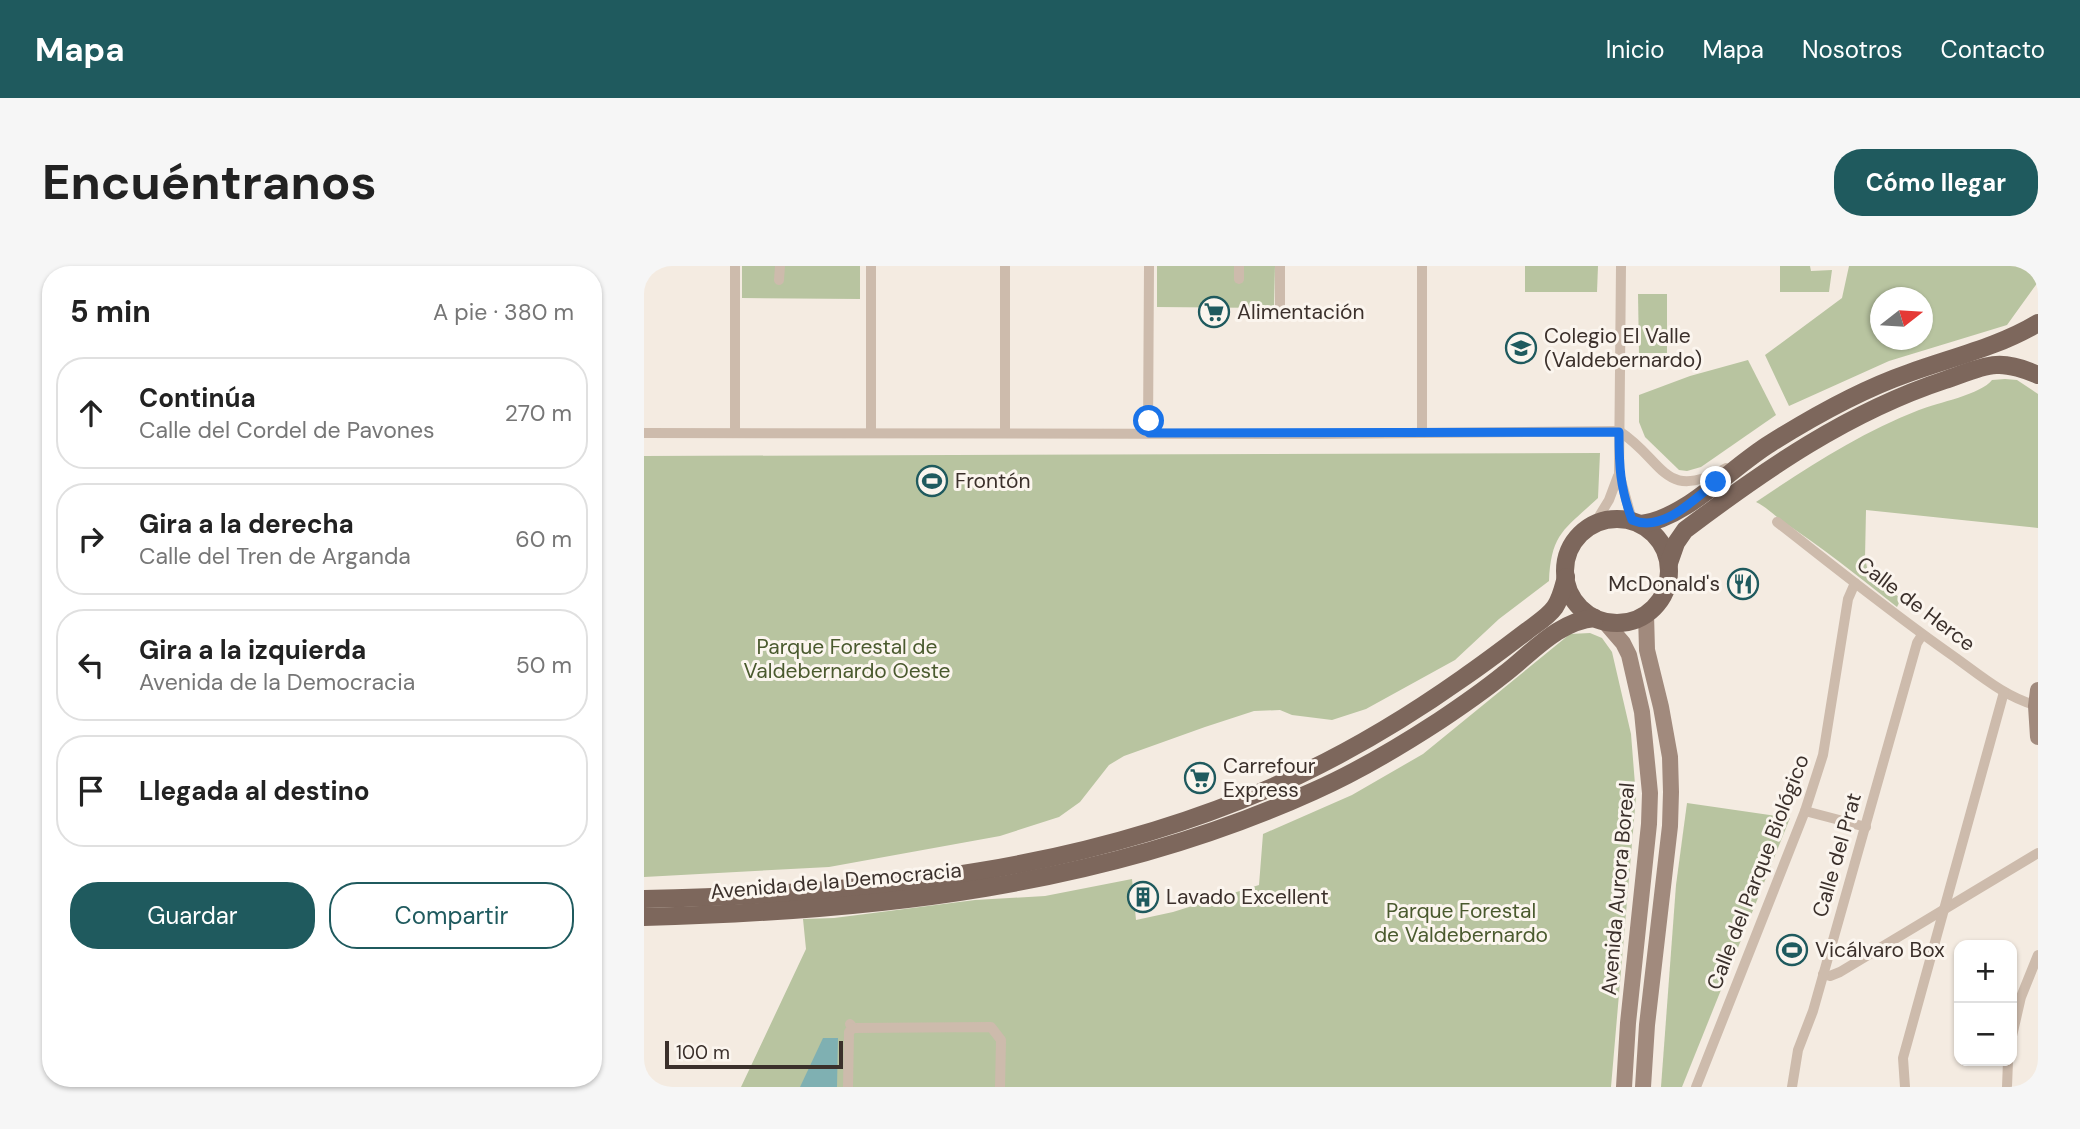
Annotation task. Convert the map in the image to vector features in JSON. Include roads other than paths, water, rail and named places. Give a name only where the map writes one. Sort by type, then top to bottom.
[{"type":"main road","points":[[2038,323],[1993,346],[1907,373],[1856,395],[1768,444],[1673,515],[1655,522],[1612,519],[1594,523],[1580,534],[1566,561],[1566,577],[1575,601],[1600,620],[1627,622],[1646,614],[1657,605],[1665,591],[1669,562],[1679,537],[1695,522],[1777,463],[1864,413],[1913,391],[1984,367],[1999,365],[2038,375]]},
{"type":"main road","points":[[1636,522],[1660,540],[1669,562]]},
{"type":"main road","name":"Avenida de la Democracia","points":[[644,899],[724,898],[831,891],[969,874],[1115,842],[1229,805],[1300,775],[1423,706],[1483,665],[1550,613],[1562,594],[1566,577]]},
{"type":"main road","name":"Avenida Aurora Boreal","points":[[1643,1087],[1647,1025],[1670,826],[1671,792],[1670,757],[1664,720],[1647,650],[1646,614]]},
{"type":"main road","name":"Avenida de la Democracia","points":[[644,918],[874,904],[974,891],[1134,856],[1235,824],[1316,790],[1387,753],[1439,721],[1501,677],[1562,627],[1583,619],[1600,620]]},
{"type":"main road","name":"Avenida Aurora Boreal","points":[[1600,620],[1623,643],[1629,655],[1642,712],[1650,793],[1624,1087]]},
{"type":"main road","points":[[2037,701],[2038,737]]},
{"type":"street","points":[[735,266],[735,433]]},
{"type":"street","points":[[779,266],[779,280]]},
{"type":"street","points":[[871,266],[871,433]]},
{"type":"street","points":[[1005,266],[1005,433]]},
{"type":"street","points":[[1149,266],[1149,433]]},
{"type":"street","points":[[1239,266],[1239,279]]},
{"type":"street","points":[[1280,266],[1280,308]]},
{"type":"street","points":[[1422,266],[1422,433]]},
{"type":"street","points":[[1621,266],[1619,473],[1636,522]]},
{"type":"street","points":[[644,433],[1619,432],[1632,440],[1666,474],[1687,483],[1711,477],[1768,444]]},
{"type":"street","points":[[1594,523],[1609,500],[1619,473]]},
{"type":"street","name":"Calle de Herce","points":[[1777,523],[1922,635],[2004,692],[2021,702],[2037,701]]},
{"type":"street","name":"Calle del Parque Biológico","points":[[1696,1087],[1805,811],[1824,755],[1848,599],[1856,583]]},
{"type":"street","name":"Calle del Prat","points":[[1792,1087],[1798,1050],[1813,1011],[1917,643],[1922,635]]},
{"type":"street","points":[[1905,1087],[1903,1058],[2004,692]]},
{"type":"street","points":[[1805,811],[1866,827]]},
{"type":"street","points":[[1823,974],[1830,976],[1839,972],[2038,853]]},
{"type":"street","points":[[2017,1014],[2038,955]]},
{"type":"street","points":[[848,1087],[851,1026],[991,1027],[998,1031],[1001,1040],[1000,1087]]},
{"type":"street","points":[[2007,1087],[2008,1066]]},
{"type":"water","points":[[823,1038],[838,1038],[837,1087],[800,1087]]},
{"type":"place","name":"Alimentación","points":[[1214,312]]},
{"type":"place","name":"Colegio El Valle (Valdebernardo)","points":[[1521,348]]},
{"type":"place","name":"Frontón","points":[[932,481]]},
{"type":"place","name":"McDonald's","points":[[1743,584]]},
{"type":"place","name":"Carrefour Express","points":[[1200,778]]},
{"type":"place","name":"Lavado Excellent","points":[[1143,897]]},
{"type":"place","name":"Vicálvaro Box","points":[[1792,950]]},
{"type":"park label","name":"Parque Forestal de Valdebernardo Oeste","points":[[847,659]]},
{"type":"park label","name":"Parque Forestal de Valdebernardo","points":[[1461,923]]}]
